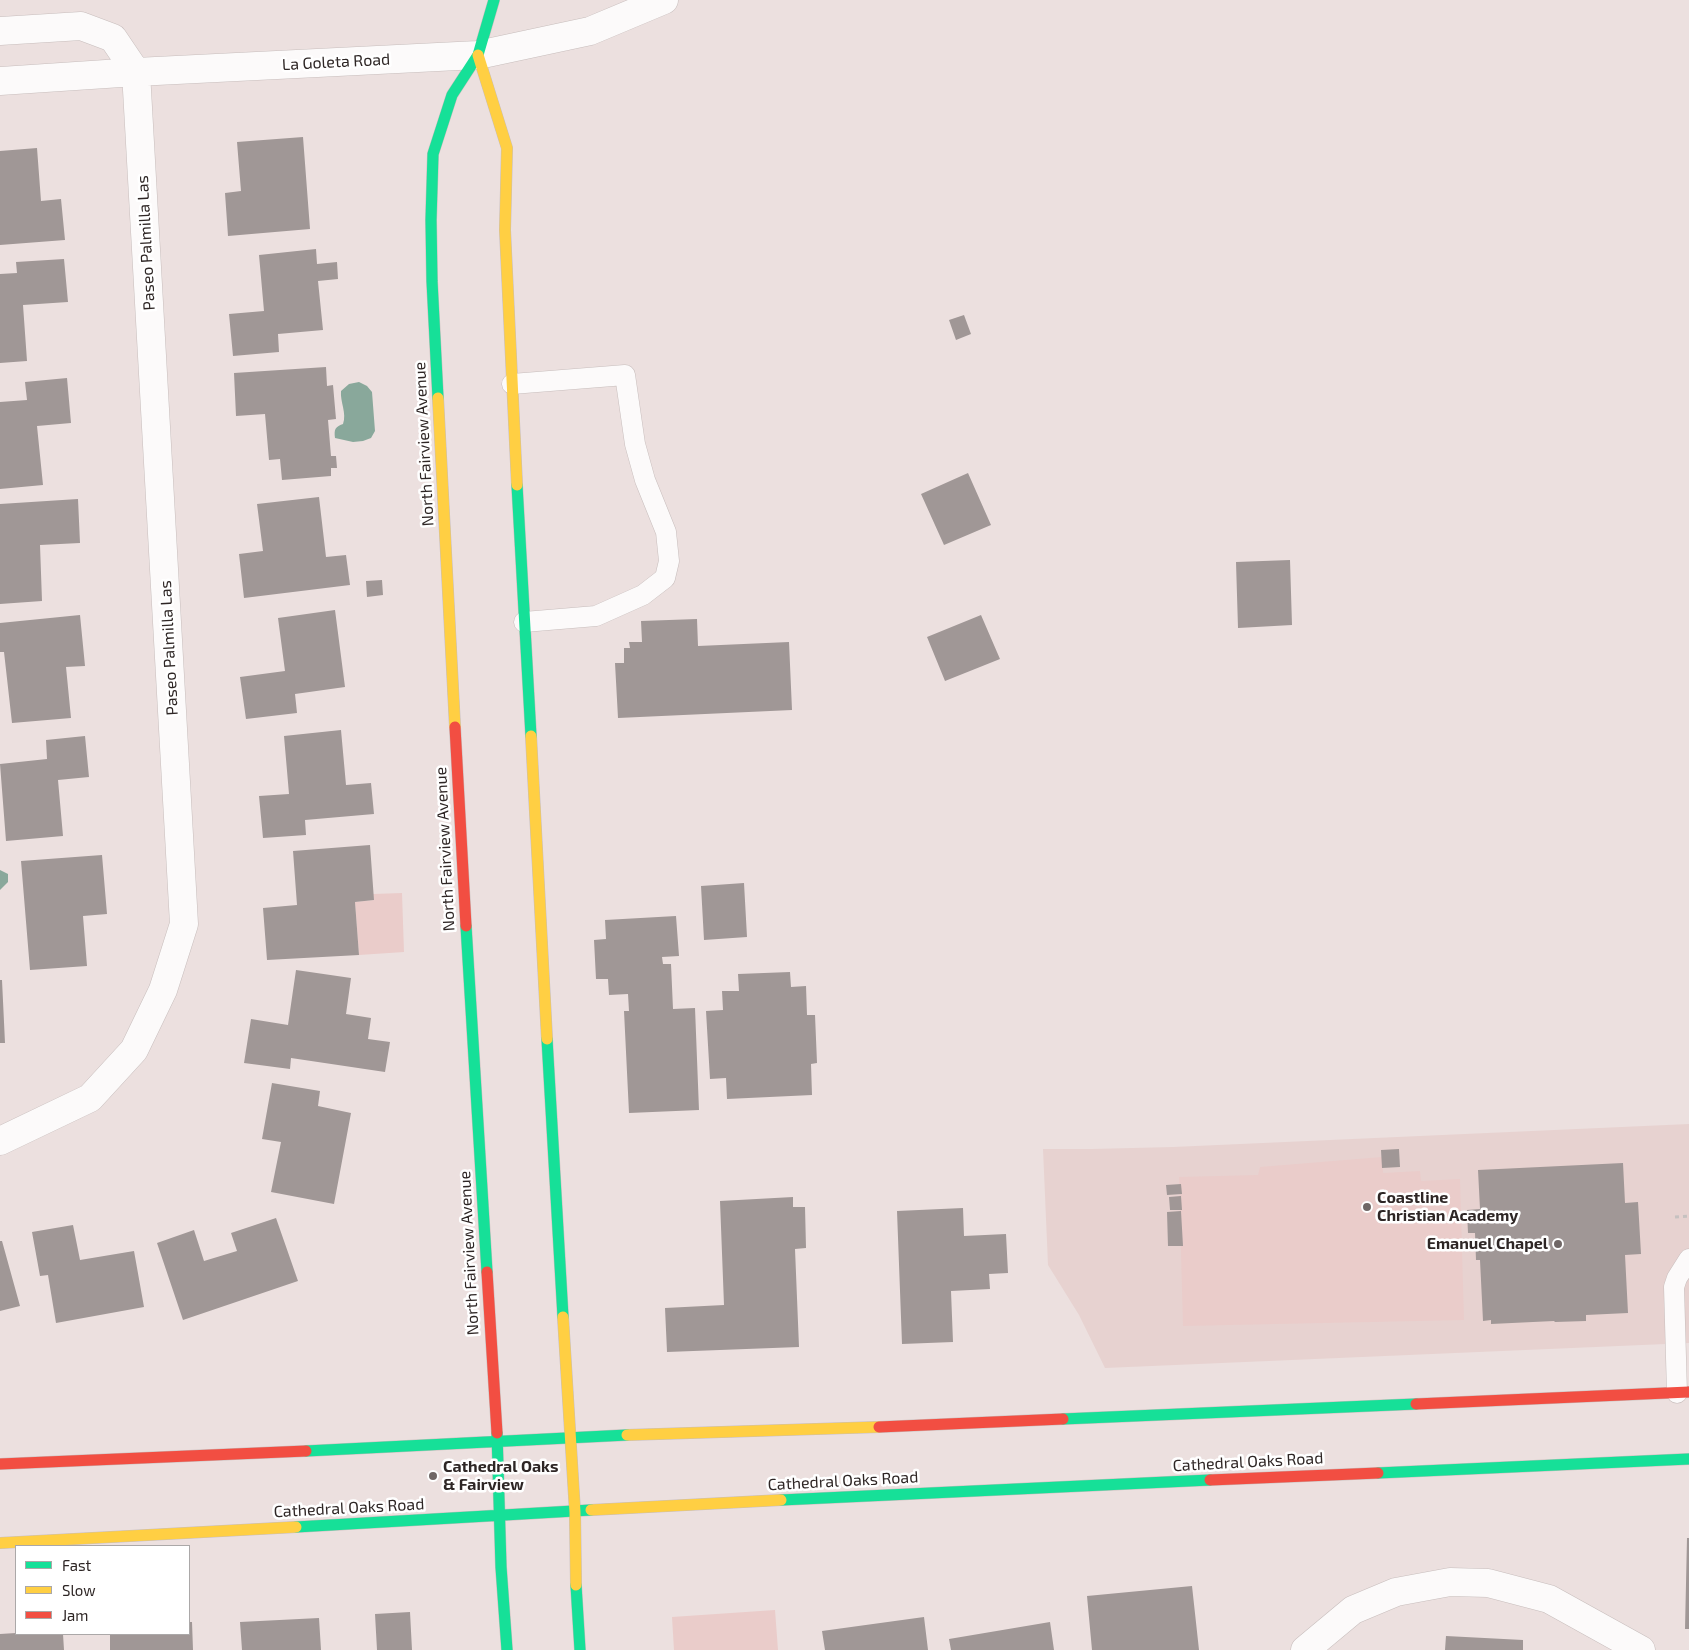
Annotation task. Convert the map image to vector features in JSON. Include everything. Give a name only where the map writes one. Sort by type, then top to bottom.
[{"type":"main road","name":"North Fairview Avenue","points":[[494,0],[478,56],[452,95],[433,154],[432,273],[459,814],[497,1442],[501,1567],[507,1650]]},
{"type":"main road","points":[[478,56],[507,148],[505,230],[512,384],[571,1437],[580,1650]]},
{"type":"main road","points":[[0,1464],[571,1437],[827,1429],[1683,1392]]},
{"type":"main road","name":"Cathedral Oaks Road","points":[[0,1543],[827,1497],[1689,1459]]},
{"type":"street","name":"La Goleta Road","points":[[0,81],[136,72],[478,56],[590,31],[664,0]]},
{"type":"street","points":[[0,31],[81,26],[113,38],[136,72]]},
{"type":"street","name":"Paseo Palmilla Las","points":[[0,1141],[90,1098],[134,1050],[163,990],[184,924],[136,72]]},
{"type":"street","points":[[1305,1650],[1353,1610],[1396,1592],[1450,1582],[1488,1583],[1549,1599],[1642,1650]]},
{"type":"lane","points":[[512,384],[625,375],[635,444],[645,480],[666,532],[669,561],[665,578],[643,595],[596,616],[524,622]]},
{"type":"lane","points":[[1683,1392],[1674,1286],[1680,1271],[1689,1259]]},
{"type":"path","points":[[1675,1217],[1689,1216]]},
{"type":"shaded area","points":[[359,382],[367,386],[372,392],[375,431],[371,438],[363,441],[353,442],[335,438],[336,429],[343,424],[344,420],[341,391],[349,384]]},
{"type":"shaded area","points":[[0,870],[8,874],[8,882],[0,890]]},
{"type":"shaded area","points":[[402,893],[404,952],[359,955],[355,902],[374,900],[373,894]]},
{"type":"shaded area","name":"Coastline Christian Academy","points":[[1689,1124],[1689,1343],[1105,1368],[1079,1315],[1048,1265],[1043,1149],[1173,1147]]},
{"type":"shaded area","points":[[1382,1157],[1383,1173],[1420,1171],[1421,1181],[1460,1179],[1464,1320],[1183,1326],[1179,1177],[1258,1175],[1260,1167]]},
{"type":"shaded area","points":[[775,1610],[778,1650],[674,1650],[672,1617]]},
{"type":"building","points":[[303,137],[310,229],[228,236],[225,193],[241,191],[237,142]]},
{"type":"building","points":[[37,148],[41,201],[61,199],[65,240],[0,245],[0,151]]},
{"type":"building","points":[[316,249],[317,264],[337,262],[338,279],[318,281],[323,330],[278,334],[279,352],[233,356],[229,314],[264,311],[259,255]]},
{"type":"building","points":[[64,259],[68,302],[23,305],[27,361],[0,363],[0,274],[17,273],[16,262]]},
{"type":"building","points":[[964,315],[971,334],[956,340],[949,320]]},
{"type":"building","points":[[326,367],[327,386],[333,385],[336,419],[328,420],[331,456],[336,456],[337,468],[331,468],[331,476],[282,480],[280,459],[269,460],[265,414],[236,416],[234,373]]},
{"type":"building","points":[[67,378],[71,423],[37,426],[43,485],[0,489],[0,402],[27,400],[25,382]]},
{"type":"building","points":[[968,473],[991,525],[944,545],[921,494]]},
{"type":"building","points":[[319,497],[326,557],[346,555],[350,585],[244,598],[239,554],[263,551],[257,504]]},
{"type":"building","points":[[78,499],[80,543],[40,545],[42,601],[0,604],[0,504]]},
{"type":"building","points":[[1290,560],[1292,625],[1238,628],[1236,562]]},
{"type":"building","points":[[382,580],[383,595],[367,597],[366,581]]},
{"type":"building","points":[[335,610],[345,687],[295,694],[297,713],[246,719],[240,677],[285,671],[278,618]]},
{"type":"building","points":[[80,615],[85,666],[66,667],[71,718],[12,723],[4,652],[0,652],[0,623]]},
{"type":"building","points":[[981,615],[1000,659],[945,681],[927,637]]},
{"type":"building","points":[[697,619],[698,646],[789,642],[792,710],[618,718],[615,663],[624,663],[624,648],[630,648],[629,642],[642,642],[641,621]]},
{"type":"building","points":[[341,730],[346,785],[371,783],[374,814],[305,820],[306,835],[263,838],[259,796],[289,794],[284,736]]},
{"type":"building","points":[[85,736],[89,777],[58,780],[63,836],[6,841],[0,764],[47,759],[46,740]]},
{"type":"building","points":[[370,845],[374,900],[355,902],[359,955],[267,960],[263,908],[297,905],[293,851]]},
{"type":"building","points":[[102,855],[107,914],[83,916],[87,966],[30,970],[21,861]]},
{"type":"building","points":[[744,883],[747,937],[704,940],[701,886]]},
{"type":"building","points":[[676,916],[679,956],[662,957],[663,964],[671,964],[673,1009],[695,1008],[699,1110],[629,1113],[624,1011],[629,1011],[628,994],[609,995],[608,979],[596,979],[594,940],[606,939],[605,920]]},
{"type":"building","points":[[296,970],[351,978],[346,1014],[371,1018],[368,1039],[390,1042],[385,1072],[291,1058],[290,1069],[244,1063],[251,1019],[288,1025]]},
{"type":"building","points":[[790,972],[791,987],[806,986],[807,1015],[815,1015],[817,1063],[811,1064],[812,1095],[727,1099],[726,1078],[710,1079],[706,1011],[723,1010],[722,991],[739,991],[738,974]]},
{"type":"building","points":[[0,980],[2,980],[5,1043],[0,1043]]},
{"type":"building","points":[[272,1083],[320,1091],[318,1106],[351,1113],[334,1204],[271,1192],[281,1142],[262,1139]]},
{"type":"building","points":[[1399,1149],[1400,1167],[1382,1168],[1381,1150]]},
{"type":"building","name":"Emanuel Chapel","points":[[1623,1163],[1625,1203],[1638,1202],[1641,1254],[1625,1255],[1628,1313],[1586,1315],[1586,1321],[1491,1324],[1491,1320],[1483,1321],[1480,1260],[1476,1260],[1475,1233],[1468,1233],[1467,1210],[1480,1209],[1478,1170]]},
{"type":"building","points":[[1181,1184],[1182,1194],[1167,1195],[1166,1185]]},
{"type":"building","points":[[1181,1196],[1182,1210],[1170,1210],[1169,1197]]},
{"type":"building","points":[[793,1197],[793,1207],[805,1207],[806,1248],[795,1249],[799,1347],[667,1352],[665,1308],[724,1305],[720,1201]]},
{"type":"building","points":[[963,1208],[964,1236],[1006,1234],[1008,1273],[989,1274],[990,1289],[951,1291],[953,1342],[902,1344],[897,1211]]},
{"type":"building","points":[[1181,1211],[1183,1246],[1168,1246],[1167,1212]]},
{"type":"building","points":[[276,1218],[298,1281],[183,1320],[157,1243],[194,1230],[204,1261],[237,1251],[231,1233]]},
{"type":"building","points":[[73,1225],[80,1260],[134,1251],[144,1307],[56,1323],[48,1275],[40,1276],[32,1232]]},
{"type":"building","points":[[0,1241],[2,1241],[20,1306],[0,1311]]},
{"type":"building","points":[[1687,1538],[1689,1538],[1689,1629],[1685,1629]]},
{"type":"building","points":[[1192,1586],[1199,1650],[1092,1650],[1087,1596]]},
{"type":"building","points":[[410,1612],[412,1650],[377,1650],[375,1614]]},
{"type":"building","points":[[924,1617],[928,1650],[825,1650],[822,1631]]},
{"type":"building","points":[[319,1618],[321,1650],[242,1650],[240,1622]]},
{"type":"building","points":[[190,1622],[192,1622],[193,1650],[110,1650],[110,1635],[190,1635]]},
{"type":"building","points":[[1050,1622],[1054,1650],[951,1650],[949,1639]]},
{"type":"building","points":[[0,1634],[63,1635],[64,1650],[0,1650]]},
{"type":"building","points":[[1446,1636],[1523,1640],[1523,1650],[1445,1650]]},
{"type":"traffic: fast","points":[[438,398],[432,281],[433,154],[452,95],[478,55],[494,0]]},
{"type":"traffic: fast","points":[[517,485],[531,736]]},
{"type":"traffic: fast","points":[[466,926],[487,1272]]},
{"type":"traffic: fast","points":[[547,1039],[563,1317]]},
{"type":"traffic: fast","points":[[1063,1419],[1416,1404]]},
{"type":"traffic: fast","points":[[497,1433],[501,1567],[507,1650]]},
{"type":"traffic: fast","points":[[306,1451],[627,1435]]},
{"type":"traffic: fast","points":[[1378,1473],[1689,1459]]},
{"type":"traffic: fast","points":[[781,1500],[1210,1480]]},
{"type":"traffic: fast","points":[[296,1527],[591,1510]]},
{"type":"traffic: fast","points":[[576,1585],[580,1650]]},
{"type":"traffic: slow","points":[[478,55],[507,148],[505,230],[517,485]]},
{"type":"traffic: slow","points":[[438,398],[455,727]]},
{"type":"traffic: slow","points":[[531,736],[547,1039]]},
{"type":"traffic: slow","points":[[563,1317],[575,1512],[576,1585]]},
{"type":"traffic: slow","points":[[627,1435],[879,1427]]},
{"type":"traffic: slow","points":[[591,1510],[781,1500]]},
{"type":"traffic: slow","points":[[0,1543],[296,1527]]},
{"type":"traffic: jam","points":[[455,727],[466,926]]},
{"type":"traffic: jam","points":[[487,1272],[497,1433]]},
{"type":"traffic: jam","points":[[1416,1404],[1689,1392]]},
{"type":"traffic: jam","points":[[879,1427],[1063,1419]]},
{"type":"traffic: jam","points":[[0,1464],[306,1451]]},
{"type":"traffic: jam","points":[[1210,1480],[1378,1473]]},
{"type":"place","name":"Coastline Christian Academy","points":[[1367,1207]]},
{"type":"place","name":"Emanuel Chapel","points":[[1558,1244]]},
{"type":"place","name":"Cathedral Oaks & Fairview","points":[[433,1476]]}]
